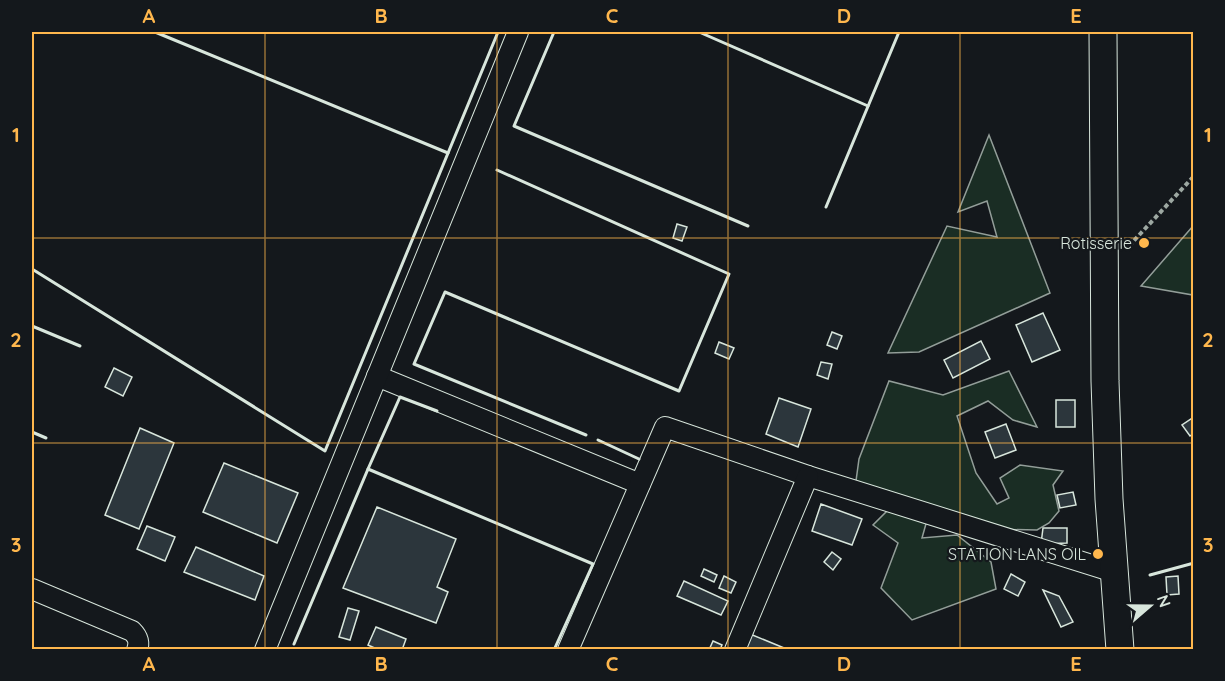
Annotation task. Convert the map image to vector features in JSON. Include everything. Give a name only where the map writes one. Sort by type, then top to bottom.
[{"type":"main road","points":[[1103,32],[1108,499],[1120,650]]},
{"type":"street","points":[[265,650],[518,32]]},
{"type":"street","points":[[377,376],[640,484]]},
{"type":"street","points":[[568,650],[665,427],[808,476],[1114,572]]},
{"type":"street","points":[[735,650],[808,476]]},
{"type":"street","points":[[32,589],[132,631],[139,644],[137,650]]},
{"type":"path","points":[[1106,271],[1194,176]]},
{"type":"green space","points":[[989,135],[1050,293],[919,352],[888,353],[947,226],[997,237],[987,201],[958,212]]},
{"type":"green space","points":[[1193,226],[1193,295],[1141,286]]},
{"type":"green space","points":[[1009,371],[1037,427],[1013,420],[988,401],[957,416],[976,473],[997,504],[1009,498],[1000,478],[1020,465],[1063,471],[1053,485],[1059,511],[1049,523],[1037,530],[984,529],[931,506],[922,538],[957,535],[991,562],[996,589],[912,620],[881,588],[898,543],[873,525],[891,507],[856,481],[859,459],[889,381],[943,395]]},
{"type":"building","points":[[677,224],[687,227],[682,241],[673,238]]},
{"type":"building","points":[[1043,313],[1060,350],[1032,362],[1016,325]]},
{"type":"building","points":[[832,332],[842,336],[837,349],[827,345]]},
{"type":"building","points":[[981,341],[990,359],[953,378],[944,360]]},
{"type":"building","points":[[719,342],[734,348],[729,359],[715,353]]},
{"type":"building","points":[[821,362],[832,364],[828,379],[817,375]]},
{"type":"building","points":[[114,368],[132,377],[123,396],[105,387]]},
{"type":"building","points":[[779,398],[811,409],[798,447],[766,434]]},
{"type":"building","points":[[1056,400],[1075,400],[1075,427],[1056,427]]},
{"type":"building","points":[[1194,417],[1194,433],[1190,436],[1182,425]]},
{"type":"building","points":[[1006,424],[1016,450],[995,458],[985,432]]},
{"type":"building","points":[[140,428],[174,443],[139,529],[105,515]]},
{"type":"building","points":[[224,463],[298,493],[277,543],[203,512]]},
{"type":"building","points":[[1073,492],[1076,505],[1060,508],[1057,495]]},
{"type":"building","points":[[821,504],[862,519],[852,545],[812,531]]},
{"type":"building","points":[[377,507],[456,539],[437,587],[448,592],[436,623],[343,588]]},
{"type":"building","points":[[147,526],[175,537],[165,561],[137,549]]},
{"type":"building","points":[[1043,528],[1067,528],[1067,543],[1041,544]]},
{"type":"building","points":[[196,547],[264,576],[255,600],[184,572]]},
{"type":"building","points":[[832,552],[841,559],[833,570],[824,562]]},
{"type":"building","points":[[704,569],[717,575],[714,582],[701,576]]},
{"type":"building","points":[[1011,574],[1025,582],[1018,596],[1004,589]]},
{"type":"building","points":[[724,576],[736,582],[731,593],[719,588]]},
{"type":"building","points":[[1178,576],[1179,594],[1167,595],[1166,577]]},
{"type":"building","points":[[684,581],[728,601],[721,615],[677,596]]},
{"type":"building","points":[[1043,590],[1059,596],[1073,622],[1061,627]]},
{"type":"building","points":[[348,608],[359,611],[350,640],[339,637]]},
{"type":"building","points":[[376,627],[406,639],[402,650],[379,650],[368,645]]},
{"type":"building","points":[[750,634],[789,650],[744,650]]},
{"type":"building","points":[[713,641],[722,645],[720,650],[709,650]]},
{"type":"wall","points":[[155,32],[448,153]]},
{"type":"wall","points":[[32,269],[325,451],[498,32]]},
{"type":"wall","points":[[554,32],[514,126],[748,226]]},
{"type":"wall","points":[[699,32],[868,106]]},
{"type":"wall","points":[[826,207],[899,32]]},
{"type":"wall","points":[[497,170],[729,274],[679,391],[445,292],[414,364],[586,435]]},
{"type":"wall","points":[[32,326],[80,346]]},
{"type":"wall","points":[[368,469],[400,397],[437,411]]},
{"type":"wall","points":[[32,432],[46,438]]},
{"type":"wall","points":[[598,440],[639,459]]},
{"type":"wall","points":[[294,644],[368,469],[593,564],[554,650]]},
{"type":"wall","points":[[1150,575],[1194,563]]},
{"type":"place","name":"Rotisserie","points":[[1144,243]]},
{"type":"place","name":"STATION LANS OIL","points":[[1098,554]]}]
